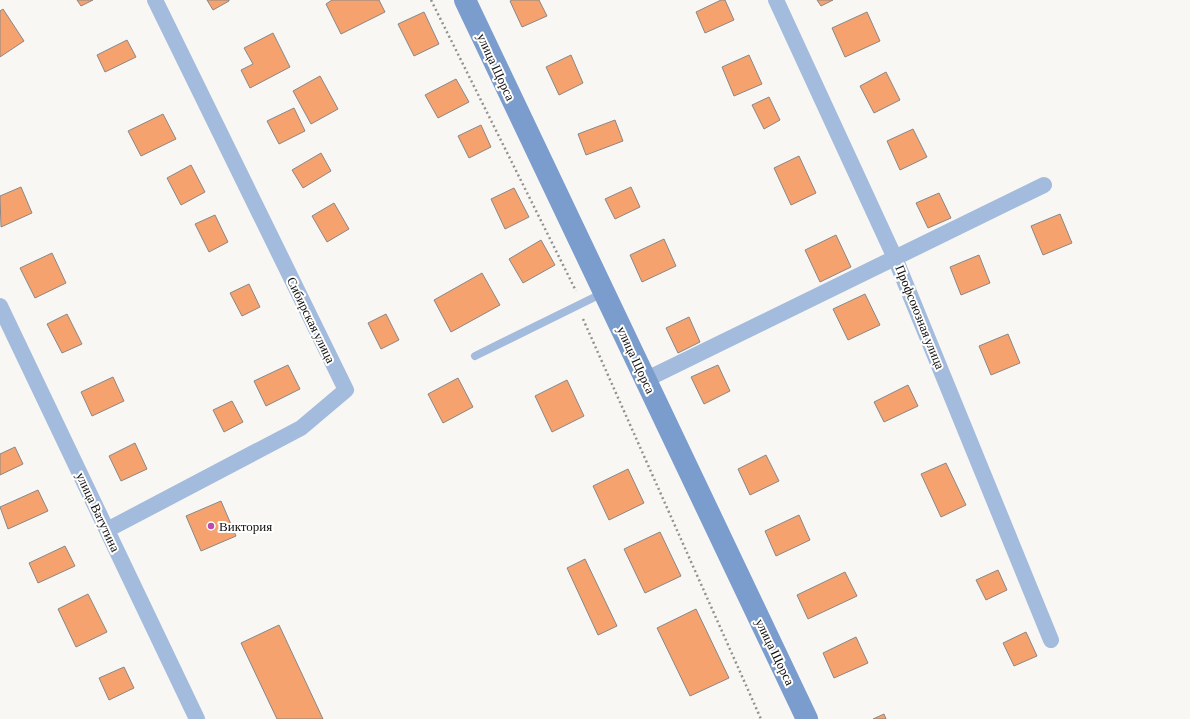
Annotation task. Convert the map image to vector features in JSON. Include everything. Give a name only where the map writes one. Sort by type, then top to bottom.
[{"type":"main road","name":"улица Щорса","points":[[464,0],[807,719]]},
{"type":"street","name":"Сибирская улица","points":[[107,530],[301,428],[346,390],[155,0]]},
{"type":"street","name":"Профсоюзная улица","points":[[776,0],[895,258],[1051,640]]},
{"type":"street","points":[[645,380],[1044,186]]},
{"type":"street","name":"улица Ватутина","points":[[0,306],[197,719]]},
{"type":"lane","points":[[475,356],[604,292]]},
{"type":"path","points":[[431,0],[577,292],[578,306],[761,719]]},
{"type":"building","points":[[77,0],[93,0],[81,6]]},
{"type":"building","points":[[207,0],[229,0],[229,1],[213,10]]},
{"type":"building","points":[[332,0],[379,0],[385,12],[341,34],[326,4]]},
{"type":"building","points":[[539,0],[547,16],[522,27],[510,1]]},
{"type":"building","points":[[721,0],[725,0],[734,20],[705,33],[696,12]]},
{"type":"building","points":[[817,0],[833,0],[821,6]]},
{"type":"building","points":[[3,9],[24,41],[0,57],[0,11]]},
{"type":"building","points":[[424,12],[439,44],[414,56],[398,24]]},
{"type":"building","points":[[867,12],[880,41],[845,57],[832,28]]},
{"type":"building","points":[[273,33],[290,67],[250,88],[241,70],[253,64],[244,48]]},
{"type":"building","points":[[127,40],[136,57],[105,72],[97,55]]},
{"type":"building","points":[[571,55],[583,83],[559,95],[546,67]]},
{"type":"building","points":[[749,55],[762,84],[734,96],[722,67]]},
{"type":"building","points":[[886,72],[900,100],[874,113],[860,86]]},
{"type":"building","points":[[320,76],[338,109],[311,124],[293,91]]},
{"type":"building","points":[[456,79],[469,102],[438,118],[425,95]]},
{"type":"building","points":[[769,97],[780,120],[764,129],[752,105]]},
{"type":"building","points":[[294,108],[305,131],[279,144],[267,121]]},
{"type":"building","points":[[163,114],[176,139],[141,156],[128,131]]},
{"type":"building","points":[[615,120],[623,141],[586,155],[578,134]]},
{"type":"building","points":[[481,125],[491,147],[469,158],[458,136]]},
{"type":"building","points":[[913,129],[927,157],[900,170],[887,141]]},
{"type":"building","points":[[321,153],[331,171],[303,188],[292,170]]},
{"type":"building","points":[[799,156],[816,193],[791,205],[774,168]]},
{"type":"building","points":[[191,165],[205,192],[181,205],[167,178]]},
{"type":"building","points":[[21,187],[32,213],[1,227],[0,196]]},
{"type":"building","points":[[631,187],[640,207],[615,219],[605,199]]},
{"type":"building","points":[[514,188],[529,217],[505,229],[491,199]]},
{"type":"building","points":[[939,193],[951,218],[928,228],[916,203]]},
{"type":"building","points":[[334,203],[349,229],[327,242],[312,216]]},
{"type":"building","points":[[1060,214],[1072,243],[1043,255],[1031,226]]},
{"type":"building","points":[[215,215],[228,242],[209,252],[195,224]]},
{"type":"building","points":[[836,235],[851,267],[820,282],[805,250]]},
{"type":"building","points":[[664,239],[676,266],[642,282],[630,255]]},
{"type":"building","points":[[541,240],[555,265],[523,283],[509,259]]},
{"type":"building","points":[[52,253],[66,283],[35,298],[20,268]]},
{"type":"building","points":[[979,255],[990,283],[961,295],[950,267]]},
{"type":"building","points":[[482,273],[500,305],[451,332],[434,300]]},
{"type":"building","points":[[249,284],[260,307],[242,316],[230,293]]},
{"type":"building","points":[[865,294],[880,325],[848,340],[833,309]]},
{"type":"building","points":[[67,314],[82,344],[62,353],[47,324]]},
{"type":"building","points":[[386,314],[399,340],[381,349],[368,323]]},
{"type":"building","points":[[689,317],[700,342],[678,353],[666,328]]},
{"type":"building","points":[[1008,334],[1020,363],[991,375],[979,346]]},
{"type":"building","points":[[288,365],[300,389],[266,406],[254,381]]},
{"type":"building","points":[[718,365],[730,391],[704,404],[691,377]]},
{"type":"building","points":[[113,377],[124,401],[92,416],[81,392]]},
{"type":"building","points":[[458,378],[473,407],[443,423],[428,394]]},
{"type":"building","points":[[567,380],[584,416],[552,432],[535,396]]},
{"type":"building","points":[[908,385],[918,406],[884,422],[874,402]]},
{"type":"building","points":[[232,401],[243,422],[224,432],[213,410]]},
{"type":"building","points":[[135,443],[147,469],[121,481],[109,456]]},
{"type":"building","points":[[15,447],[23,464],[0,475],[0,454]]},
{"type":"building","points":[[766,455],[779,481],[750,495],[738,469]]},
{"type":"building","points":[[946,463],[966,505],[941,517],[921,474]]},
{"type":"building","points":[[628,469],[644,503],[609,520],[593,486]]},
{"type":"building","points":[[38,490],[48,511],[8,529],[0,507]]},
{"type":"building","name":"Виктория","points":[[221,501],[236,536],[201,551],[186,516]]},
{"type":"building","points":[[799,515],[810,540],[776,556],[765,531]]},
{"type":"building","points":[[660,532],[681,576],[645,593],[624,549]]},
{"type":"building","points":[[65,546],[75,566],[38,583],[29,563]]},
{"type":"building","points":[[585,559],[617,626],[598,635],[567,568]]},
{"type":"building","points":[[998,570],[1007,590],[986,600],[976,580]]},
{"type":"building","points":[[845,572],[857,596],[808,619],[797,595]]},
{"type":"building","points":[[88,594],[107,632],[76,647],[58,609]]},
{"type":"building","points":[[696,609],[729,678],[690,696],[657,628]]},
{"type":"building","points":[[279,625],[323,719],[277,719],[241,643]]},
{"type":"building","points":[[1026,632],[1037,656],[1014,666],[1003,643]]},
{"type":"building","points":[[856,637],[868,663],[834,678],[823,653]]},
{"type":"building","points":[[124,667],[134,688],[109,700],[99,678]]},
{"type":"building","points":[[884,714],[886,719],[873,719]]},
{"type":"place","name":"Виктория","points":[[211,526]]}]
